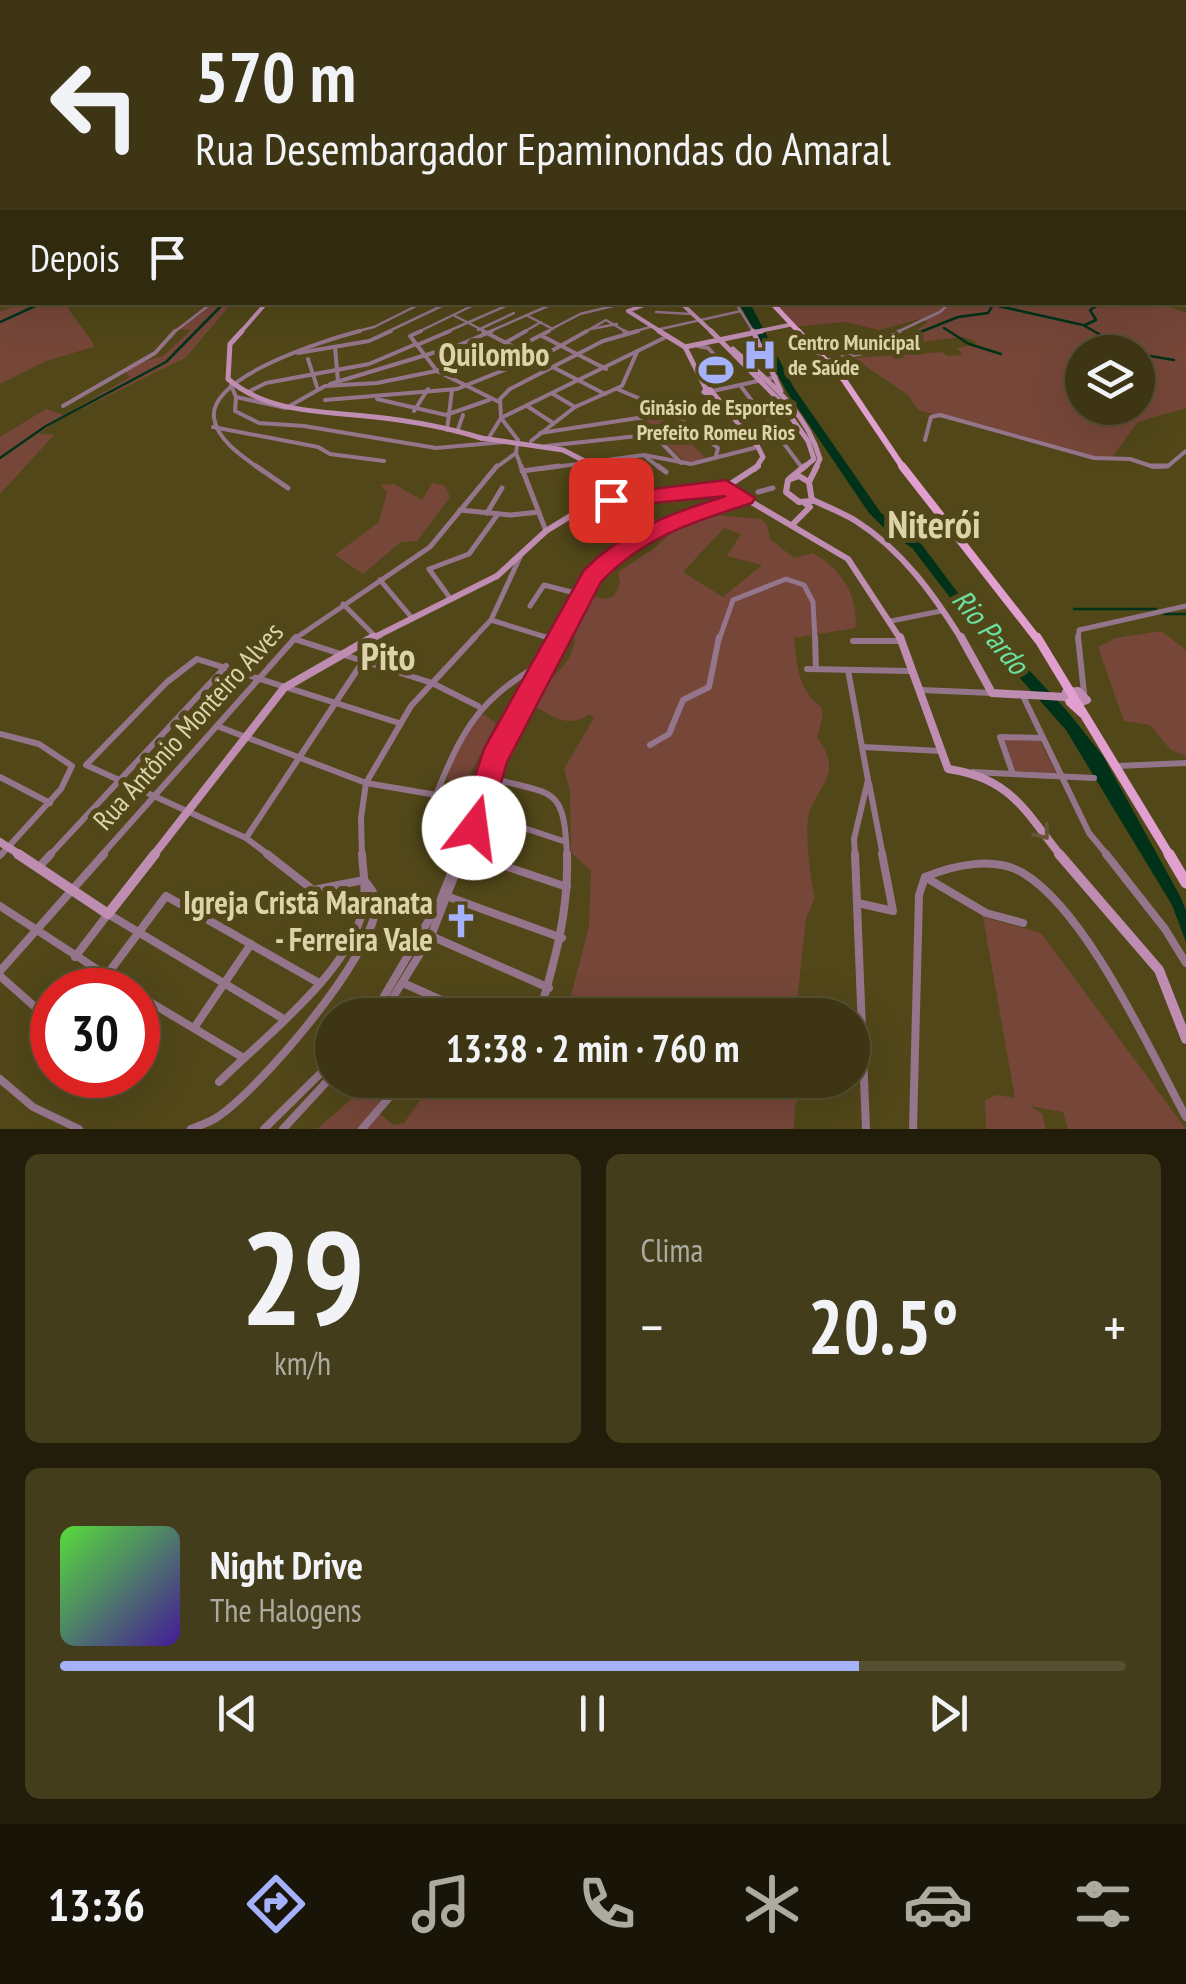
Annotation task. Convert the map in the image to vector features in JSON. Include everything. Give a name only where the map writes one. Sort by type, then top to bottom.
[{"type":"main road","points":[[774,305],[786,326],[844,380],[876,433],[921,493],[992,573],[1097,732],[1186,883]]},
{"type":"street","points":[[63,406],[155,354],[175,331],[209,305]]},
{"type":"street","points":[[265,305],[229,348],[228,379],[236,397],[235,412],[259,423],[320,428],[448,449],[515,440]]},
{"type":"street","points":[[288,488],[231,445],[214,426],[216,400],[232,385],[314,342],[374,327],[418,305]]},
{"type":"street","points":[[292,354],[374,339],[444,305]]},
{"type":"street","points":[[474,305],[410,336],[437,372],[499,402]]},
{"type":"street","points":[[248,392],[258,385],[369,364],[508,305]]},
{"type":"street","points":[[286,408],[317,388],[426,356],[550,305]]},
{"type":"street","points":[[325,386],[370,384],[476,364],[517,349],[582,313],[616,305]]},
{"type":"street","points":[[621,305],[687,346],[708,348],[723,364]]},
{"type":"street","points":[[628,311],[644,305]]},
{"type":"street","points":[[685,305],[700,320]]},
{"type":"street","points":[[686,305],[784,397]]},
{"type":"street","points":[[737,305],[754,331],[784,397],[820,452],[809,482],[810,507],[793,524]]},
{"type":"street","points":[[825,360],[878,350],[889,336],[948,305]]},
{"type":"street","points":[[546,531],[522,471],[515,440],[501,418],[499,402],[510,389],[628,333],[740,311]]},
{"type":"street","points":[[656,312],[692,314]]},
{"type":"street","points":[[478,330],[514,313]]},
{"type":"street","points":[[452,315],[605,394]]},
{"type":"street","points":[[526,315],[553,329]]},
{"type":"street","points":[[325,400],[374,399],[428,388],[452,390],[535,358],[608,320],[628,333]]},
{"type":"street","points":[[505,343],[540,322]]},
{"type":"street","points":[[687,346],[786,326]]},
{"type":"street","points":[[541,336],[606,370]]},
{"type":"street","points":[[485,438],[501,418],[606,370],[668,336]]},
{"type":"street","points":[[459,344],[476,364]]},
{"type":"street","points":[[75,956],[284,688],[379,634],[497,576],[546,531],[577,512],[611,500],[726,487],[761,463],[756,444],[710,392],[687,346]]},
{"type":"street","points":[[335,347],[338,381]]},
{"type":"street","points":[[467,354],[480,348]]},
{"type":"street","points":[[531,441],[575,407],[624,384],[638,350]]},
{"type":"street","points":[[308,359],[317,388]]},
{"type":"street","points":[[710,392],[776,377]]},
{"type":"street","points":[[763,380],[812,448],[814,458],[790,478],[786,492],[867,530],[944,610],[992,692]]},
{"type":"street","points":[[232,385],[286,408]]},
{"type":"street","points":[[740,385],[802,469]]},
{"type":"street","points":[[414,410],[428,388]]},
{"type":"street","points":[[617,389],[672,413],[718,448],[716,458]]},
{"type":"street","points":[[447,430],[452,390]]},
{"type":"street","points":[[553,394],[575,407]]},
{"type":"street","points":[[236,397],[485,438]]},
{"type":"street","points":[[374,399],[448,416],[463,415],[490,399]]},
{"type":"street","points":[[330,413],[337,400]]},
{"type":"street","points":[[527,406],[553,423]]},
{"type":"street","points":[[457,432],[463,415]]},
{"type":"street","points":[[925,440],[931,417],[940,415],[1094,458],[1118,458],[1160,468],[1172,466],[1186,452]]},
{"type":"street","points":[[371,417],[485,438],[531,441],[593,462],[601,470],[611,500]]},
{"type":"street","points":[[540,433],[636,417],[682,464]]},
{"type":"street","points":[[214,426],[318,446],[330,454],[384,461]]},
{"type":"street","points":[[546,446],[656,434]]},
{"type":"street","points":[[522,471],[644,455],[682,464],[716,458],[756,444]]},
{"type":"street","name":"Rua Antônio Monteiro Alves","points":[[0,974],[294,639],[430,547],[492,470],[516,452]]},
{"type":"street","points":[[644,455],[666,472]]},
{"type":"street","points":[[790,478],[799,476],[809,482]]},
{"type":"street","points":[[726,487],[843,554],[902,641],[948,769],[1094,778]]},
{"type":"street","points":[[487,513],[502,488]]},
{"type":"street","points":[[758,492],[773,488]]},
{"type":"street","points":[[384,998],[445,890],[491,750],[594,564],[648,526],[742,496]]},
{"type":"street","points":[[393,998],[431,936],[449,897],[466,853],[474,808],[499,748],[598,569],[669,520],[742,496]]},
{"type":"street","points":[[460,510],[498,514],[539,512]]},
{"type":"street","points":[[450,598],[430,572],[433,567],[468,554],[498,514]]},
{"type":"street","points":[[219,1082],[339,962],[358,928],[364,880],[362,818],[366,783],[399,723],[491,620],[520,557]]},
{"type":"street","points":[[650,745],[669,734],[683,700],[709,687],[723,620],[733,600],[786,579],[804,585],[813,602],[816,669]]},
{"type":"street","points":[[380,580],[412,618]]},
{"type":"street","points":[[530,606],[544,585],[575,593]]},
{"type":"street","points":[[343,604],[379,634]]},
{"type":"street","points":[[922,690],[1074,698],[1086,679],[1078,630],[1186,606]]},
{"type":"street","points":[[891,621],[944,610]]},
{"type":"street","points":[[491,620],[552,639]]},
{"type":"street","points":[[246,838],[379,634]]},
{"type":"street","points":[[294,639],[432,683],[478,706]]},
{"type":"street","points":[[853,641],[902,641]]},
{"type":"street","points":[[364,880],[314,890],[246,838],[86,765],[194,660],[226,666],[399,723]]},
{"type":"street","points":[[38,867],[226,666]]},
{"type":"street","points":[[436,795],[461,733],[478,706],[503,684],[536,666]]},
{"type":"street","points":[[807,669],[914,671]]},
{"type":"street","points":[[848,670],[893,912],[858,903]]},
{"type":"street","points":[[1022,694],[1090,833],[1165,929],[1186,963]]},
{"type":"street","points":[[217,726],[366,783],[436,795],[566,842]]},
{"type":"street","points":[[0,734],[20,738],[70,762],[68,780],[4,844],[0,856]]},
{"type":"street","points":[[1013,774],[1000,737],[1043,738]]},
{"type":"street","points":[[862,747],[941,752]]},
{"type":"street","points":[[1118,766],[1186,763]]},
{"type":"street","points":[[970,772],[1010,790],[1076,875],[1150,959],[1166,982],[1186,1039]]},
{"type":"street","points":[[0,777],[50,802]]},
{"type":"street","points":[[488,777],[554,796],[565,812],[568,888],[562,938],[545,998]]},
{"type":"street","points":[[866,1129],[854,828],[868,780]]},
{"type":"street","points":[[4,844],[108,914],[282,1018]]},
{"type":"street","points":[[466,853],[568,888]]},
{"type":"street","points":[[924,877],[945,868],[990,865],[1014,869],[1032,879],[1080,936],[1144,1039],[1186,1117]]},
{"type":"street","points":[[924,877],[986,914],[1023,923]]},
{"type":"street","points":[[912,1129],[918,904],[924,877]]},
{"type":"street","points":[[191,1129],[220,1115],[259,1077],[355,958],[376,908],[373,892],[364,880]]},
{"type":"street","points":[[112,968],[166,896],[320,983]]},
{"type":"street","points":[[449,897],[562,938]]},
{"type":"street","points":[[0,906],[94,968]]},
{"type":"street","points":[[431,936],[549,988]]},
{"type":"street","points":[[194,1028],[252,944]]},
{"type":"street","points":[[0,974],[30,1002]]},
{"type":"street","points":[[404,982],[439,998]]},
{"type":"street","points":[[160,1008],[242,1057]]},
{"type":"street","points":[[0,1079],[33,1107],[79,1129]]},
{"type":"street","points":[[264,1129],[315,1079]]},
{"type":"street","points":[[284,1129],[315,1095]]},
{"type":"street","points":[[362,1129],[389,1098]]},
{"type":"shaded area","points":[[16,305],[65,305],[93,347],[46,361],[0,384],[0,312]]},
{"type":"shaded area","points":[[211,305],[230,305],[185,358],[55,422],[39,434],[54,435],[0,494],[0,437],[46,409],[64,415],[130,377],[125,372],[163,356],[191,330],[175,329]]},
{"type":"shaded area","points":[[777,305],[1165,305],[1186,313],[1186,408],[1155,417],[1155,335],[1065,335],[1065,425],[1136,425],[1109,461],[918,410],[908,395],[854,358],[942,352],[947,356],[963,355],[957,348],[976,344],[974,340],[962,337],[896,345],[928,322],[920,319],[879,330],[846,322],[793,327]]},
{"type":"shaded area","points":[[643,407],[662,417],[706,458],[686,463],[633,410]]},
{"type":"shaded area","points":[[432,483],[444,485],[450,497],[417,541],[401,542],[363,574],[335,555],[379,522],[387,492],[380,485],[394,484],[422,500]]},
{"type":"shaded area","points":[[705,514],[761,519],[767,525],[770,539],[794,558],[812,553],[822,559],[839,574],[851,594],[855,628],[794,638],[802,682],[821,707],[817,738],[829,760],[827,778],[809,813],[809,856],[815,898],[806,918],[798,998],[570,998],[589,926],[591,871],[571,852],[570,791],[564,769],[594,718],[589,714],[566,721],[531,705],[569,658],[575,638],[566,628],[586,595],[606,599],[614,596],[620,583],[618,572],[656,547],[685,519]],"holes":[[[724,528],[741,534],[727,556],[762,565],[723,597],[683,572]]]},
{"type":"shaded area","points":[[1161,631],[1186,650],[1186,756],[1171,750],[1150,725],[1124,721],[1098,647],[1116,638]]},
{"type":"shaded area","points":[[480,712],[496,723],[466,783],[447,780],[455,751]]},
{"type":"shaded area","points":[[1002,739],[1040,741],[1056,773],[1015,771]]},
{"type":"shaded area","points":[[983,917],[1041,933],[1186,1129],[1068,1129],[1063,1112],[1030,1106],[1042,1114],[1046,1129],[986,1129],[985,1100],[997,1095],[1015,1098]]},
{"type":"shaded area","points":[[353,1098],[379,1098],[381,1114],[393,1125],[404,1123],[422,1098],[798,1098],[794,1129],[317,1129]]},
{"type":"water","name":"Rio Pardo","points":[[740,305],[751,305],[794,388],[881,513],[922,545],[961,597],[1068,712],[1103,756],[1180,896],[1186,910],[1186,942],[1172,905],[1066,730],[962,613],[912,548],[869,513],[787,392]]},
{"type":"waterway","points":[[0,322],[37,305]]},
{"type":"waterway","points":[[0,458],[46,426],[166,362],[222,305]]},
{"type":"waterway","points":[[883,347],[958,317],[988,313],[993,305]]},
{"type":"waterway","points":[[994,305],[1083,325],[1101,335]]},
{"type":"waterway","points":[[1085,325],[1096,320],[1090,310],[1098,305]]},
{"type":"waterway","points":[[944,328],[969,344],[1001,354]]},
{"type":"waterway","points":[[817,348],[874,348]]},
{"type":"waterway","points":[[1155,357],[1174,360]]},
{"type":"waterway","points":[[1074,609],[1156,609]]},
{"type":"waterway","points":[[1164,614],[1186,614]]},
{"type":"place","name":"Centro Municipal de Saúde","points":[[760,355]]},
{"type":"place","name":"Ginásio de Esportes Prefeito Romeu Rios","points":[[716,370]]},
{"type":"place","name":"Igreja Cristã Maranata - Ferreira Vale","points":[[461,921]]},
{"type":"district","name":"Quilombo","points":[[494,355]]},
{"type":"district","name":"Niterói","points":[[934,525]]},
{"type":"district","name":"Pito","points":[[388,657]]},
{"type":"route","points":[[474,828],[494,759],[592,576],[611,557],[665,522],[745,498],[726,487],[611,500]]}]
